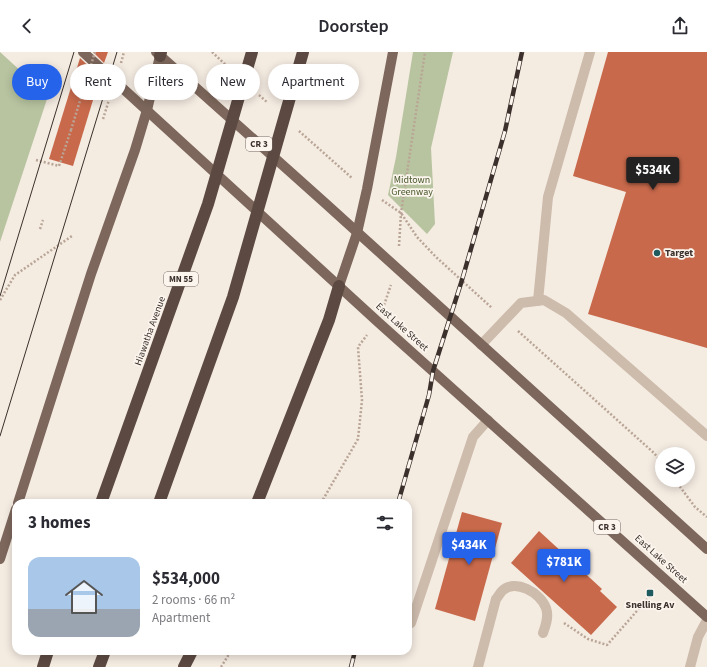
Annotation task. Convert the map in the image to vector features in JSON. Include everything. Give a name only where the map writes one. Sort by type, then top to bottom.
[{"type":"highway","name":"Hiawatha Avenue","points":[[102,499],[208,204],[252,52]]},
{"type":"highway","points":[[160,499],[233,297],[302,52]]},
{"type":"highway","points":[[259,499],[329,320],[339,286]]},
{"type":"highway","points":[[42,667],[46,655]]},
{"type":"highway","points":[[99,667],[104,655]]},
{"type":"highway","points":[[184,667],[190,655]]},
{"type":"main road","name":"East Lake Street","points":[[83,52],[339,286],[707,617]]},
{"type":"main road","points":[[339,286],[357,233],[378,136],[393,52]]},
{"type":"main road","points":[[19,499],[91,274],[147,110],[159,53]]},
{"type":"main road","name":"CR 3","points":[[159,53],[707,549]]},
{"type":"main road","points":[[0,559],[12,522]]},
{"type":"street","points":[[538,301],[548,197],[590,52]]},
{"type":"street","points":[[482,345],[521,303],[544,300],[566,313],[707,436]]},
{"type":"street","points":[[412,620],[474,437],[488,420]]},
{"type":"street","points":[[478,667],[496,599],[502,590],[512,586],[521,586],[540,598],[546,608],[548,616],[543,633]]},
{"type":"street","points":[[690,667],[698,636],[707,620]]},
{"type":"path","points":[[36,160],[59,166],[95,52]]},
{"type":"path","points":[[426,52],[400,213],[417,237],[436,257],[655,453]]},
{"type":"path","points":[[40,229],[43,220]]},
{"type":"path","points":[[0,300],[15,275],[72,236]]},
{"type":"path","points":[[323,499],[358,438],[362,400],[358,347]]},
{"type":"path","points":[[680,487],[695,507],[707,517]]},
{"type":"path","points":[[562,622],[588,639],[607,646],[651,596]]},
{"type":"path","points":[[221,667],[228,655]]},
{"type":"green space","points":[[0,52],[13,64],[12,100],[47,100],[0,242]]},
{"type":"green space","name":"Midtown Greenway","points":[[413,52],[453,52],[431,148],[435,224],[427,234],[388,195],[396,157]]},
{"type":"building","points":[[93,52],[108,52],[104,63]]},
{"type":"building","name":"Target","points":[[608,52],[707,52],[707,348],[588,314],[626,192],[573,176]]},
{"type":"building","points":[[80,58],[86,64],[78,64]]},
{"type":"building","points":[[70,91],[70,100],[93,100],[73,166],[49,159]]},
{"type":"building","points":[[462,512],[502,523],[475,621],[435,609]]},
{"type":"building","points":[[539,531],[602,589],[600,591],[617,607],[591,635],[511,563]]},
{"type":"tram line","points":[[0,296],[74,52]]},
{"type":"tram line","points":[[0,436],[117,52]]},
{"type":"railway","points":[[399,499],[429,395],[433,371],[462,280],[505,131],[522,52]]},
{"type":"railway","points":[[351,667],[354,655]]},
{"type":"place","name":"Target","points":[[657,253]]},
{"type":"place","name":"Snelling Av","points":[[650,593]]}]
